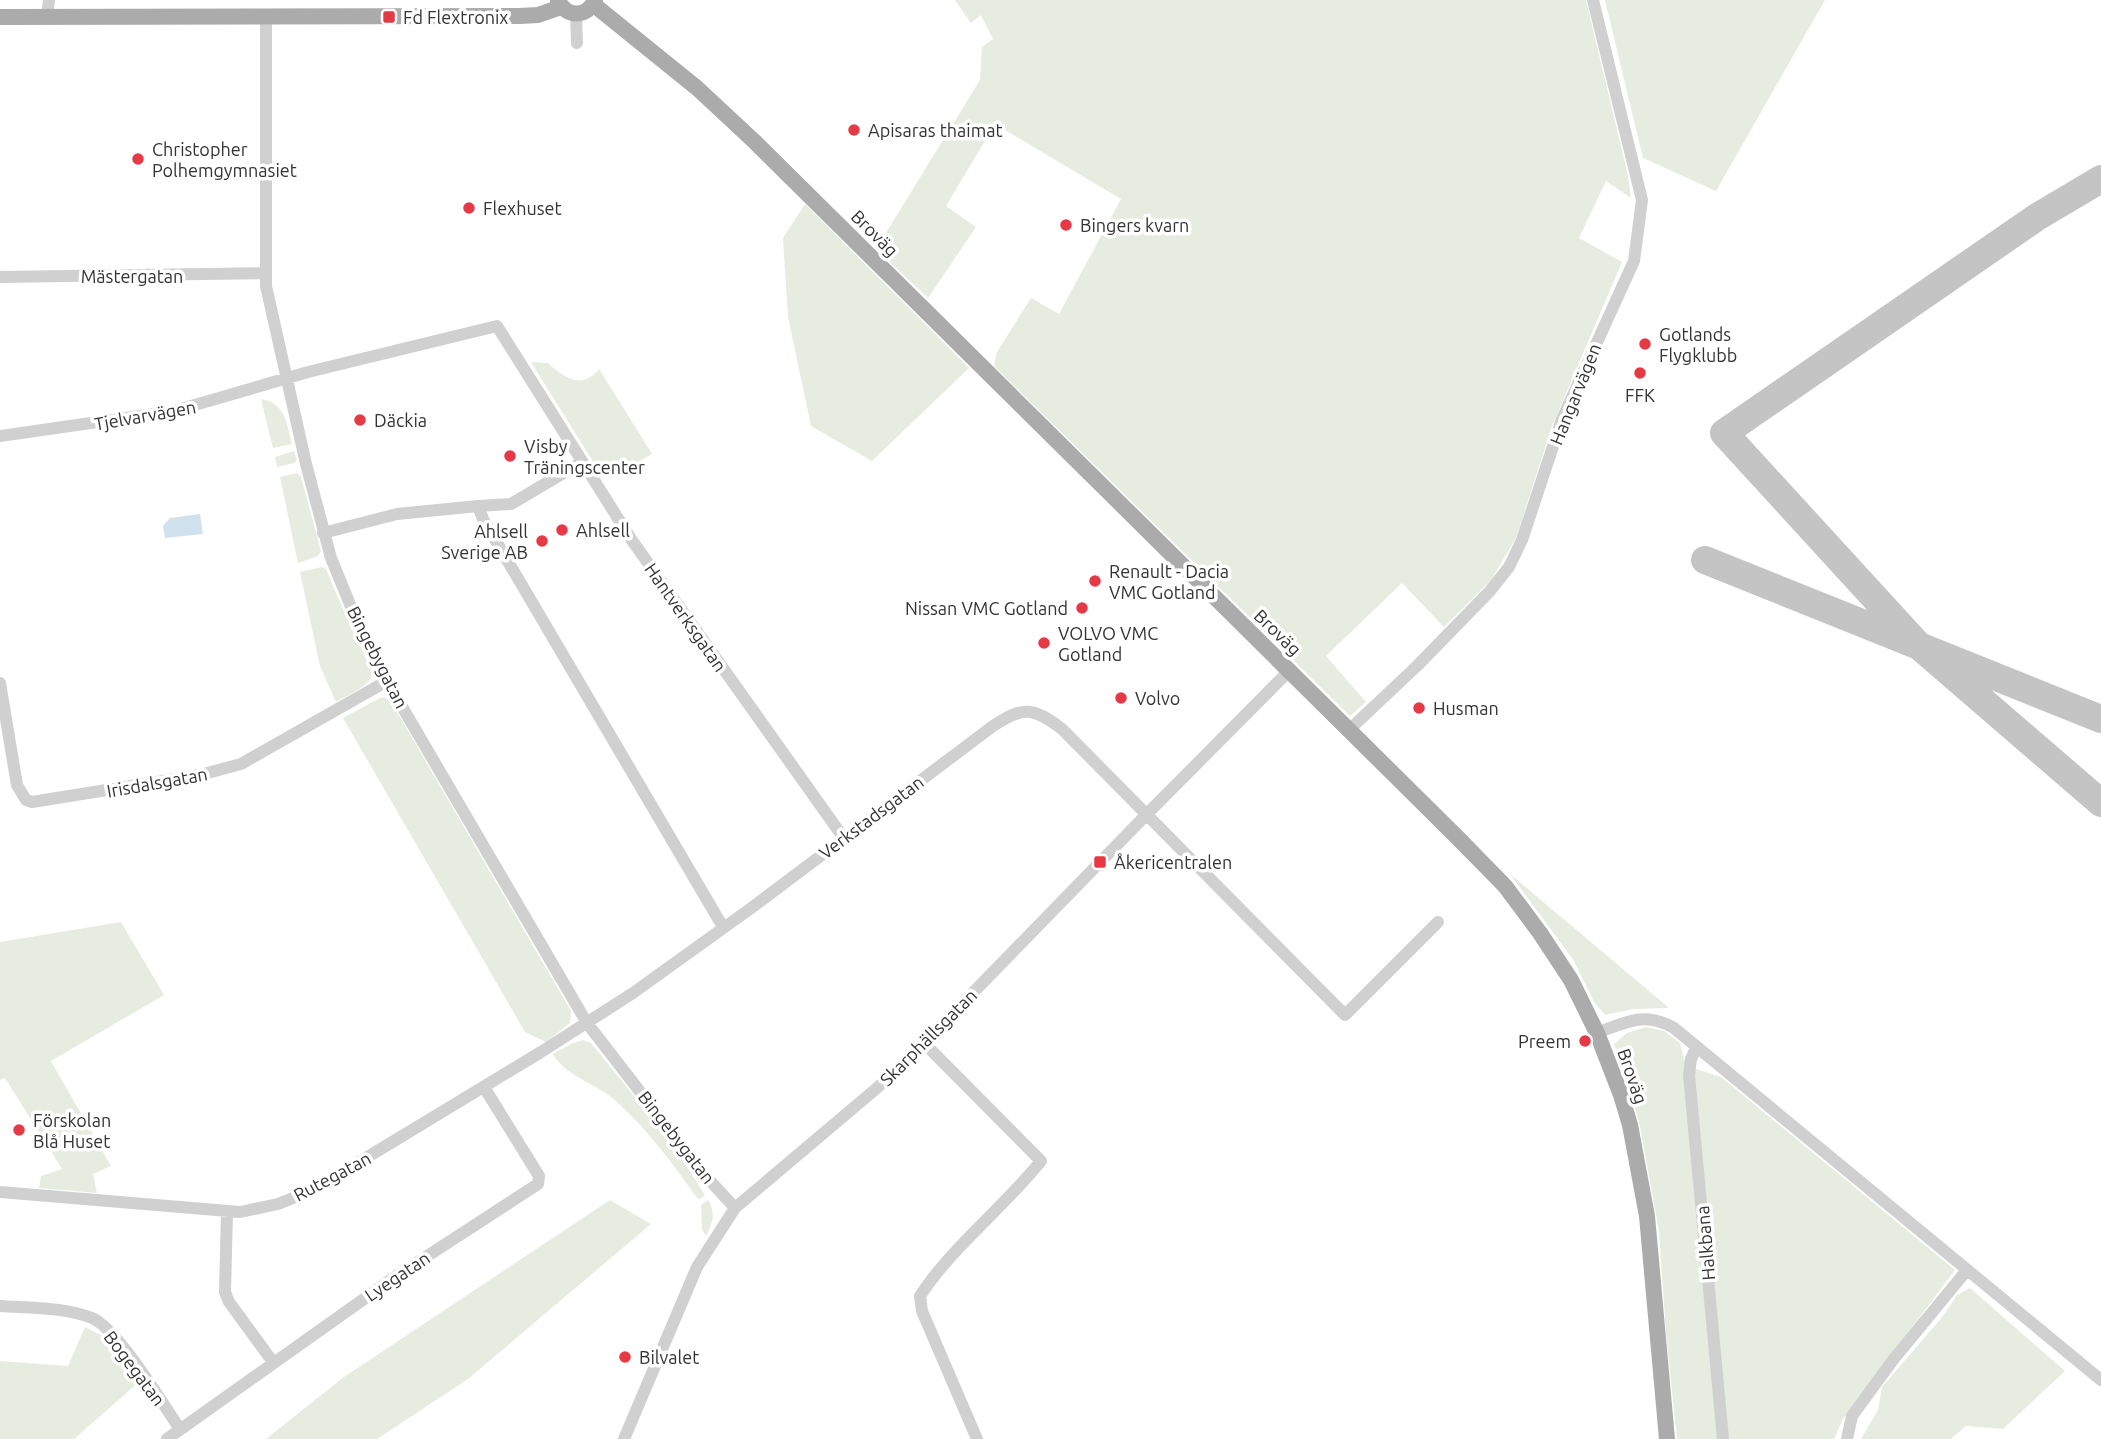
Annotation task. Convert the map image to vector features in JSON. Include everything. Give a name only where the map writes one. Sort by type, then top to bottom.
[{"type":"main road","name":"Broväg","points":[[594,2],[697,88],[755,142],[1350,729],[1505,887],[1558,959],[1597,1033],[1621,1095],[1637,1155],[1647,1216],[1667,1439]]},
{"type":"main road","points":[[0,17],[48,8],[266,17],[519,16],[538,15],[565,7],[585,12],[594,2]]},
{"type":"street","name":"Hangarvägen","points":[[1350,729],[1417,666],[1509,567],[1522,540],[1562,419],[1634,261],[1642,200],[1593,0]]},
{"type":"street","points":[[565,7],[577,43]]},
{"type":"street","name":"Bingebygatan","points":[[266,17],[266,286],[323,533],[348,601],[387,681],[587,1023],[702,1171],[735,1208]]},
{"type":"street","name":"Mästergatan","points":[[0,277],[265,273]]},
{"type":"street","name":"Hantverksgatan","points":[[286,379],[497,326],[638,550],[843,837]]},
{"type":"street","name":"Tjelvarvägen","points":[[0,436],[159,415],[231,397],[286,379]]},
{"type":"street","points":[[323,533],[397,514],[510,504],[582,462]]},
{"type":"street","points":[[478,506],[483,519],[723,927]]},
{"type":"street","name":"Skarphällsgatan","points":[[624,1439],[698,1267],[735,1208],[869,1096],[924,1043],[1290,670]]},
{"type":"street","name":"Irisdalsgatan","points":[[0,683],[17,785],[26,800],[32,802],[200,775],[241,764],[387,681]]},
{"type":"street","name":"Verkstadsgatan","points":[[587,1023],[754,906],[843,837],[1017,711],[1044,715],[1062,729],[1345,1015],[1438,922]]},
{"type":"street","points":[[1597,1033],[1631,1021],[1655,1019],[1674,1028],[2101,1380]]},
{"type":"street","name":"Rutegatan","points":[[0,1192],[240,1212],[278,1204],[313,1190],[587,1023]]},
{"type":"street","points":[[924,1043],[1041,1161],[1018,1189],[943,1265],[920,1296],[922,1311],[977,1439]]},
{"type":"street","name":"Halkbana","points":[[1696,1048],[1689,1075],[1723,1439]]},
{"type":"street","name":"Lyegatan","points":[[167,1439],[392,1279],[538,1184],[540,1176],[484,1087]]},
{"type":"street","points":[[227,1211],[225,1292],[229,1302],[273,1362]]},
{"type":"street","points":[[1847,1439],[1852,1416],[1893,1360],[1967,1270]]},
{"type":"street","name":"Bogegatan","points":[[0,1306],[61,1310],[99,1322],[115,1336],[180,1429]]},
{"type":"shaded area","points":[[955,0],[1586,0],[1631,198],[1606,181],[1579,238],[1622,262],[1552,426],[1516,538],[1491,580],[1444,627],[1402,583],[1326,656],[1366,702],[1350,716],[994,366],[997,352],[1031,298],[1059,314],[1121,199],[995,124],[946,206],[976,227],[928,298],[876,249],[980,80],[982,47],[993,39],[981,15],[971,23]]},
{"type":"shaded area","points":[[1605,0],[1825,0],[1716,191],[1643,158]]},
{"type":"shaded area","points":[[805,204],[969,368],[872,461],[811,426],[788,317],[783,238]]},
{"type":"shaded area","points":[[531,362],[548,363],[573,380],[586,379],[599,369],[652,454],[611,478],[602,476]]},
{"type":"shaded area","points":[[261,399],[280,409],[292,444],[273,448]]},
{"type":"shaded area","points":[[294,451],[297,460],[294,463],[277,467],[275,457]]},
{"type":"shaded area","points":[[297,473],[301,477],[321,551],[318,556],[298,563],[280,477]]},
{"type":"shaded area","points":[[322,567],[326,569],[372,670],[372,676],[365,685],[336,702],[320,666],[300,572]]},
{"type":"shaded area","points":[[382,697],[390,700],[571,1011],[570,1023],[546,1042],[525,1032],[343,718]]},
{"type":"shaded area","points":[[1510,874],[1668,1008],[1633,1009],[1605,1015],[1594,1002],[1574,961]]},
{"type":"shaded area","points":[[121,922],[164,995],[51,1061],[111,1166],[93,1174],[97,1193],[39,1188],[41,1176],[62,1169],[5,1078],[0,1080],[0,942]]},
{"type":"shaded area","points":[[1646,1027],[1664,1031],[1680,1043],[1684,1059],[1693,1068],[1721,1077],[1955,1270],[1843,1419],[1834,1439],[1677,1439],[1659,1231],[1639,1121],[1614,1044],[1627,1033]]},
{"type":"shaded area","points":[[583,1040],[591,1043],[665,1136],[705,1195],[700,1199],[628,1113],[609,1096],[566,1069],[553,1054]]},
{"type":"shaded area","points":[[610,1200],[651,1224],[468,1379],[377,1439],[266,1439],[344,1377]]},
{"type":"shaded area","points":[[708,1200],[713,1218],[706,1236],[702,1229],[701,1205]]},
{"type":"shaded area","points":[[1970,1288],[2065,1371],[2003,1429],[1966,1426],[1951,1439],[1861,1439],[1878,1410],[1882,1387],[1944,1315],[1957,1295]]},
{"type":"shaded area","points":[[85,1327],[109,1339],[140,1381],[74,1439],[0,1439],[0,1361],[68,1366]]},
{"type":"water","points":[[200,514],[203,534],[165,538],[163,526],[170,518]]},
{"type":"taxiway","points":[[2101,179],[2037,217],[1724,433],[1919,646],[2101,803]]},
{"type":"taxiway","points":[[1705,560],[2101,719]]},
{"type":"place","name":"Fd Flextronix","points":[[389,17]]},
{"type":"place","name":"Apisaras thaimat","points":[[854,130]]},
{"type":"place","name":"Christopher Polhemgymnasiet","points":[[138,159]]},
{"type":"place","name":"Flexhuset","points":[[469,208]]},
{"type":"place","name":"Bingers kvarn","points":[[1066,225]]},
{"type":"place","name":"Gotlands Flygklubb","points":[[1645,344]]},
{"type":"place","name":"FFK","points":[[1640,373]]},
{"type":"place","name":"Däckia","points":[[360,420]]},
{"type":"place","name":"Visby Träningscenter","points":[[510,456]]},
{"type":"place","name":"Ahlsell","points":[[562,530]]},
{"type":"place","name":"Ahlsell Sverige AB","points":[[542,541]]},
{"type":"place","name":"Renault - Dacia VMC Gotland","points":[[1095,581]]},
{"type":"place","name":"Nissan VMC Gotland","points":[[1082,608]]},
{"type":"place","name":"VOLVO VMC Gotland","points":[[1044,643]]},
{"type":"place","name":"Volvo","points":[[1121,698]]},
{"type":"place","name":"Husman","points":[[1419,708]]},
{"type":"place","name":"Åkericentralen","points":[[1100,862]]},
{"type":"place","name":"Preem","points":[[1585,1041]]},
{"type":"place","name":"Förskolan Blå Huset","points":[[19,1130]]},
{"type":"place","name":"Bilvalet","points":[[625,1357]]}]
